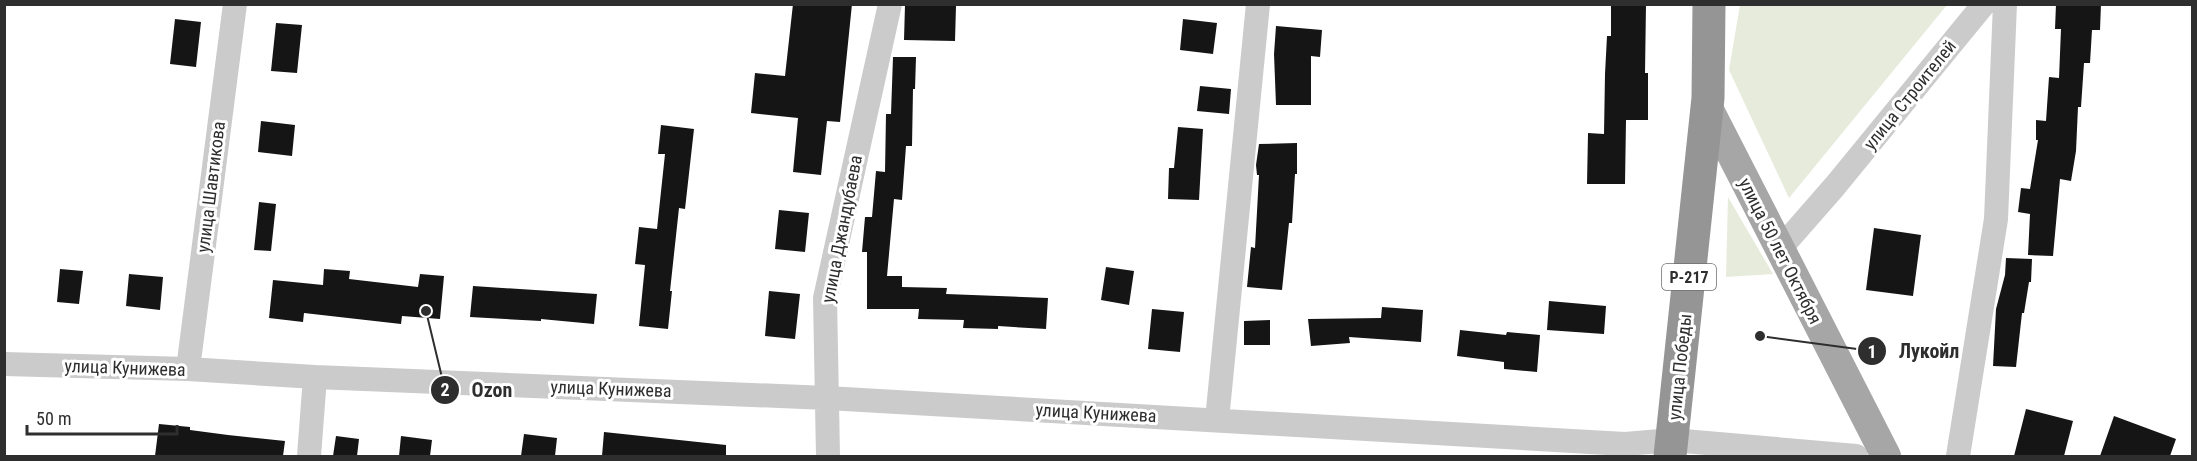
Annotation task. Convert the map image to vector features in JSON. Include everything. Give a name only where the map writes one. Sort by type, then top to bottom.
[{"type":"highway","name":"улица Победы","points":[[1708,4],[1708,103]]},
{"type":"highway","name":"улица Победы","points":[[1671,448],[1708,103],[1727,4]]},
{"type":"main road","name":"улица 50 лет Октября","points":[[1708,103],[1779,250],[1886,456]]},
{"type":"street","name":"улица Шавтикова","points":[[188,369],[235,4]]},
{"type":"street","name":"улица Джандубаева","points":[[828,456],[825,298],[890,4]]},
{"type":"street","points":[[1217,420],[1258,4]]},
{"type":"street","name":"улица Строителей","points":[[1779,250],[1835,186],[1984,4]]},
{"type":"street","points":[[1958,456],[1996,219],[2005,4]]},
{"type":"street","name":"улица Кунижева","points":[[4,364],[188,369],[315,377],[827,398],[1671,448],[1856,456]]},
{"type":"street","points":[[309,456],[315,377]]},
{"type":"shaded area","points":[[1740,4],[1947,5],[1789,198],[1729,70]]},
{"type":"shaded area","points":[[1728,197],[1773,274],[1726,277]]},
{"type":"building","points":[[793,4],[852,4],[840,122],[827,121],[821,175],[793,172],[798,118],[751,113],[755,73],[785,76]]},
{"type":"building","points":[[1611,4],[1646,4],[1645,73],[1648,73],[1648,120],[1626,120],[1625,184],[1587,184],[1588,133],[1604,134],[1607,36],[1611,36]]},
{"type":"building","points":[[2056,4],[2101,4],[2100,30],[2092,30],[2090,63],[2084,63],[2081,107],[2078,107],[2076,151],[2071,181],[2060,179],[2053,256],[2028,255],[2030,214],[2018,212],[2021,188],[2030,189],[2038,140],[2036,140],[2036,120],[2046,121],[2049,77],[2059,78],[2061,29],[2055,29]]},
{"type":"building","points":[[905,5],[956,6],[955,41],[904,40]]},
{"type":"building","points":[[175,19],[201,22],[196,67],[170,64]]},
{"type":"building","points":[[1183,19],[1217,23],[1213,54],[1180,50]]},
{"type":"building","points":[[276,23],[302,25],[297,73],[271,71]]},
{"type":"building","points":[[1276,26],[1322,30],[1320,57],[1311,56],[1311,105],[1276,105],[1274,54]]},
{"type":"building","points":[[893,57],[916,57],[912,146],[906,146],[902,200],[894,199],[887,276],[902,276],[902,287],[947,288],[946,294],[1048,298],[1046,329],[998,326],[998,329],[963,328],[964,320],[918,319],[919,309],[867,309],[867,252],[862,252],[865,217],[872,217],[876,171],[885,172],[886,114],[891,114]]},
{"type":"building","points":[[1200,86],[1231,89],[1229,114],[1197,111]]},
{"type":"building","points":[[261,121],[295,125],[292,156],[258,152]]},
{"type":"building","points":[[661,125],[694,129],[685,209],[679,208],[668,329],[639,326],[645,265],[635,264],[639,227],[657,229],[665,154],[658,154]]},
{"type":"building","points":[[1178,127],[1203,129],[1199,200],[1168,199],[1169,168],[1174,168]]},
{"type":"building","points":[[1297,143],[1297,174],[1295,174],[1292,223],[1289,223],[1282,290],[1247,287],[1251,247],[1255,248],[1259,175],[1257,175],[1256,165],[1259,144]]},
{"type":"building","points":[[259,202],[276,204],[271,251],[254,250]]},
{"type":"building","points":[[779,210],[809,213],[805,252],[775,249]]},
{"type":"building","points":[[1874,228],[1921,235],[1913,296],[1866,290]]},
{"type":"building","points":[[2006,258],[2032,259],[2031,282],[2029,282],[2024,313],[2022,313],[2016,367],[1993,366],[1996,309],[2005,275]]},
{"type":"building","points":[[1106,267],[1134,271],[1129,305],[1101,300]]},
{"type":"building","points":[[60,269],[83,271],[79,304],[57,302]]},
{"type":"building","points":[[324,269],[350,271],[349,279],[418,287],[420,274],[444,276],[440,319],[402,316],[401,324],[304,313],[303,322],[269,318],[273,280],[323,285]]},
{"type":"building","points":[[129,274],[163,277],[160,310],[126,306]]},
{"type":"building","points":[[473,286],[597,294],[594,324],[541,319],[541,321],[470,317]]},
{"type":"building","points":[[769,291],[800,294],[795,339],[765,336]]},
{"type":"building","points":[[1549,301],[1606,306],[1604,334],[1547,330]]},
{"type":"building","points":[[1382,307],[1423,310],[1421,342],[1349,337],[1350,343],[1311,346],[1308,319],[1381,318]]},
{"type":"building","points":[[1152,309],[1184,312],[1180,352],[1148,349]]},
{"type":"building","points":[[1270,320],[1270,345],[1244,345],[1244,321]]},
{"type":"building","points":[[1460,330],[1506,335],[1507,332],[1540,335],[1537,372],[1504,369],[1504,362],[1457,356]]},
{"type":"building","points":[[2026,409],[2073,421],[2064,456],[2014,456]]},
{"type":"building","points":[[2114,416],[2176,439],[2170,456],[2100,456]]},
{"type":"building","points":[[159,424],[190,427],[190,430],[285,441],[283,456],[155,456]]},
{"type":"building","points":[[604,432],[726,445],[726,456],[602,456]]},
{"type":"building","points":[[524,434],[557,438],[555,456],[521,456]]},
{"type":"building","points":[[336,436],[359,439],[357,456],[333,456]]},
{"type":"building","points":[[401,436],[432,440],[430,456],[399,456]]},
{"type":"place","name":"Ozon","points":[[426,311]]},
{"type":"place","name":"Лукойл","points":[[1760,336]]}]
